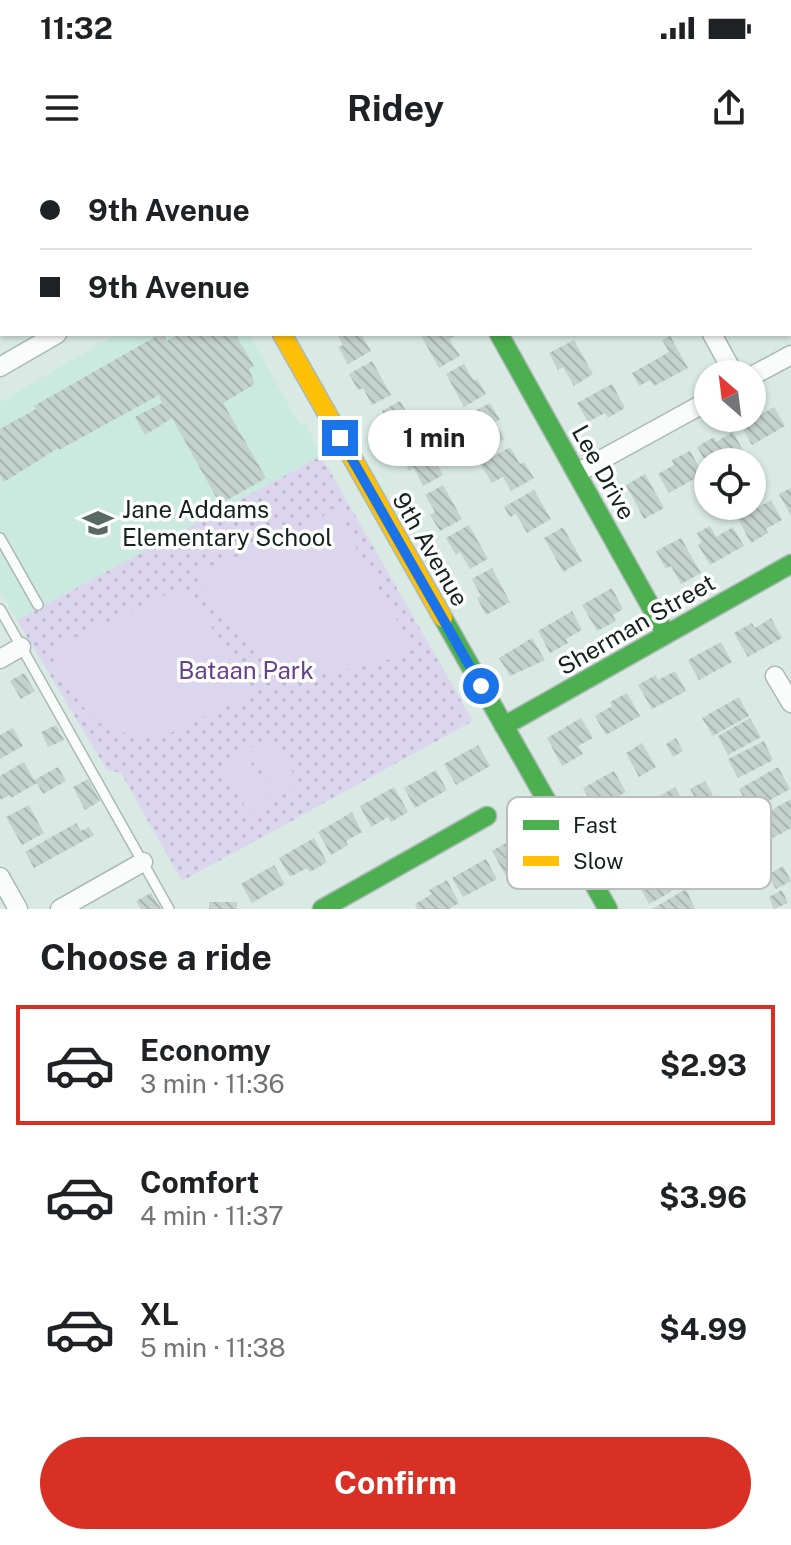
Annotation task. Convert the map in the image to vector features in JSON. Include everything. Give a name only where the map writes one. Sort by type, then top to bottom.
[{"type":"street","points":[[0,367],[54,336]]},
{"type":"street","name":"9th Avenue","points":[[283,336],[544,797]]},
{"type":"street","name":"Lee Drive","points":[[500,336],[666,634]]},
{"type":"street","points":[[713,336],[726,360]]},
{"type":"street","points":[[766,368],[791,355]]},
{"type":"street","points":[[577,473],[694,409]]},
{"type":"street","name":"Sherman Street","points":[[504,726],[791,564]]},
{"type":"street","points":[[0,659],[21,647]]},
{"type":"street","points":[[775,676],[791,703]]},
{"type":"street","points":[[322,909],[487,816]]},
{"type":"street","points":[[60,909],[143,862]]},
{"type":"street","points":[[0,877],[18,909]]},
{"type":"street","name":"9th Avenue","points":[[597,889],[608,909]]},
{"type":"lane","points":[[0,538],[38,605]]},
{"type":"lane","points":[[0,609],[169,909]]},
{"type":"shaded area","name":"Jane Addams Elementary School","points":[[114,336],[250,336],[300,425],[306,423],[321,456],[17,620],[0,591],[0,402]]},
{"type":"green space","name":"Bataan Park","points":[[321,456],[473,721],[182,881],[121,773],[107,770],[17,620]]},
{"type":"green space","points":[[331,508],[347,518],[344,526],[414,650],[368,666],[324,670],[303,667],[261,651],[233,629],[208,599],[195,571],[289,536],[322,517]]},
{"type":"green space","points":[[174,591],[194,595],[249,696],[168,734],[130,735],[94,721],[68,687],[48,650]]},
{"type":"green space","points":[[271,736],[300,785],[277,799],[248,749]]},
{"type":"green space","points":[[244,751],[273,801],[250,815],[221,765]]},
{"type":"building","points":[[156,336],[164,336],[167,341],[176,336],[236,336],[254,366],[249,369],[255,384],[223,403],[266,478],[220,504],[172,418],[145,435],[135,417],[162,403],[159,395],[58,448],[4,482],[0,475],[0,429],[36,409],[34,406]]},
{"type":"building","points":[[338,336],[362,336],[371,351],[348,364],[338,347],[343,345]]},
{"type":"building","points":[[421,336],[454,336],[449,339],[460,356],[439,368]]},
{"type":"building","points":[[670,336],[688,368],[654,386],[650,380],[639,386],[632,373],[669,352],[662,340]]},
{"type":"building","points":[[574,340],[593,374],[574,386],[563,367],[558,370],[549,353]]},
{"type":"building","points":[[372,361],[391,395],[372,405],[363,388],[358,390],[349,374]]},
{"type":"building","points":[[464,364],[486,394],[464,407],[446,374]]},
{"type":"building","points":[[612,384],[625,408],[608,418],[605,413],[588,422],[577,403]]},
{"type":"building","points":[[400,401],[419,434],[396,447],[382,411]]},
{"type":"building","points":[[490,403],[500,420],[495,422],[504,439],[484,451],[465,416]]},
{"type":"building","points":[[774,407],[785,426],[752,445],[744,432],[766,432],[766,412]]},
{"type":"building","points":[[733,432],[742,448],[697,447],[714,437],[716,442]]},
{"type":"building","points":[[424,441],[443,475],[423,486],[414,468],[409,471],[400,454]]},
{"type":"building","points":[[510,447],[520,464],[524,462],[534,478],[511,491],[503,477],[492,483],[480,464]]},
{"type":"building","points":[[690,451],[694,458],[694,479],[669,493],[658,474],[674,465],[672,460]]},
{"type":"building","points":[[645,474],[664,508],[644,519],[626,485]]},
{"type":"building","points":[[443,485],[462,519],[440,531],[430,515],[435,512],[425,495]]},
{"type":"building","points":[[791,488],[791,516],[779,494]]},
{"type":"building","points":[[534,490],[551,519],[527,533],[516,514],[510,517],[504,507]]},
{"type":"building","points":[[771,500],[782,520],[751,543],[739,520],[766,520],[766,503]]},
{"type":"building","points":[[469,525],[488,559],[470,569],[460,552],[456,555],[446,538]]},
{"type":"building","points":[[710,526],[716,537],[733,527],[744,546],[710,565],[698,545],[702,542],[697,533]]},
{"type":"building","points":[[563,527],[582,561],[563,572],[544,538]]},
{"type":"building","points":[[681,538],[701,573],[681,584],[671,566],[666,569],[656,551]]},
{"type":"building","points":[[492,568],[510,602],[486,615],[472,579]]},
{"type":"building","points":[[612,588],[623,609],[613,615],[616,621],[597,631],[582,605]]},
{"type":"building","points":[[572,611],[582,630],[550,653],[538,631]]},
{"type":"building","points":[[771,618],[782,638],[748,657],[734,633],[752,623],[755,628]]},
{"type":"building","points":[[532,638],[545,660],[510,676],[499,658]]},
{"type":"building","points":[[721,642],[732,662],[699,680],[688,660]]},
{"type":"building","points":[[675,671],[686,691],[652,709],[638,685],[656,675],[658,680]]},
{"type":"building","points":[[24,673],[35,691],[21,699],[10,681]]},
{"type":"building","points":[[627,693],[640,716],[606,735],[595,716],[612,706],[610,702]]},
{"type":"building","points":[[739,697],[749,716],[713,736],[702,718]]},
{"type":"building","points":[[581,718],[593,738],[578,746],[583,754],[562,766],[547,738]]},
{"type":"building","points":[[750,718],[761,737],[728,755],[718,736]]},
{"type":"building","points":[[56,725],[64,740],[48,747],[41,732]]},
{"type":"building","points":[[13,728],[23,746],[0,759],[0,735]]},
{"type":"building","points":[[676,738],[683,751],[673,757],[666,744]]},
{"type":"building","points":[[764,741],[773,760],[738,778],[728,759]]},
{"type":"building","points":[[642,743],[656,767],[639,777],[626,753]]},
{"type":"building","points":[[478,745],[490,766],[456,785],[444,764]]},
{"type":"building","points":[[24,762],[34,780],[58,767],[66,781],[43,794],[37,783],[11,798],[10,795],[0,800],[0,776]]},
{"type":"building","points":[[778,767],[790,789],[771,800],[771,797],[743,797],[739,789]]},
{"type":"building","points":[[436,770],[447,790],[415,808],[404,788]]},
{"type":"building","points":[[614,771],[626,792],[617,797],[588,797],[583,788]]},
{"type":"building","points":[[88,779],[100,801],[85,810],[73,787]]},
{"type":"building","points":[[705,781],[713,795],[695,797],[690,789]]},
{"type":"building","points":[[394,787],[408,812],[391,822],[388,817],[371,827],[360,806]]},
{"type":"building","points":[[675,787],[681,797],[658,797]]},
{"type":"building","points":[[791,799],[791,828],[773,838],[771,834],[771,810]]},
{"type":"building","points":[[29,805],[44,833],[22,845],[6,817]]},
{"type":"building","points":[[352,812],[362,832],[331,855],[318,832]]},
{"type":"building","points":[[76,823],[81,831],[89,827],[94,835],[34,868],[25,852]]},
{"type":"building","points":[[314,838],[327,862],[310,872],[307,868],[290,877],[279,858]]},
{"type":"building","points":[[507,842],[507,875],[506,876],[492,851]]},
{"type":"building","points":[[486,859],[497,879],[463,897],[452,878]]},
{"type":"building","points":[[274,865],[285,884],[252,903],[241,884]]},
{"type":"building","points":[[783,866],[791,881],[776,889],[771,873]]},
{"type":"building","points":[[447,880],[459,903],[449,909],[417,909],[415,904],[432,894],[429,890]]},
{"type":"building","points":[[641,889],[669,889],[671,892],[649,904]]},
{"type":"building","points":[[686,889],[695,909],[652,909]]},
{"type":"building","points":[[782,890],[788,903],[774,909],[769,897]]},
{"type":"building","points":[[151,893],[161,909],[141,909],[136,901]]},
{"type":"building","points":[[209,902],[237,902],[237,909],[209,909]]},
{"type":"traffic: fast","points":[[500,336],[666,634]]},
{"type":"traffic: fast","points":[[504,726],[791,564]]},
{"type":"traffic: fast","points":[[443,618],[544,797]]},
{"type":"traffic: fast","points":[[322,909],[487,816]]},
{"type":"traffic: fast","points":[[597,889],[608,909]]},
{"type":"traffic: slow","points":[[283,336],[443,618]]},
{"type":"place","name":"Jane Addams Elementary School","points":[[98,523]]},
{"type":"route","points":[[340,438],[481,686]]}]
